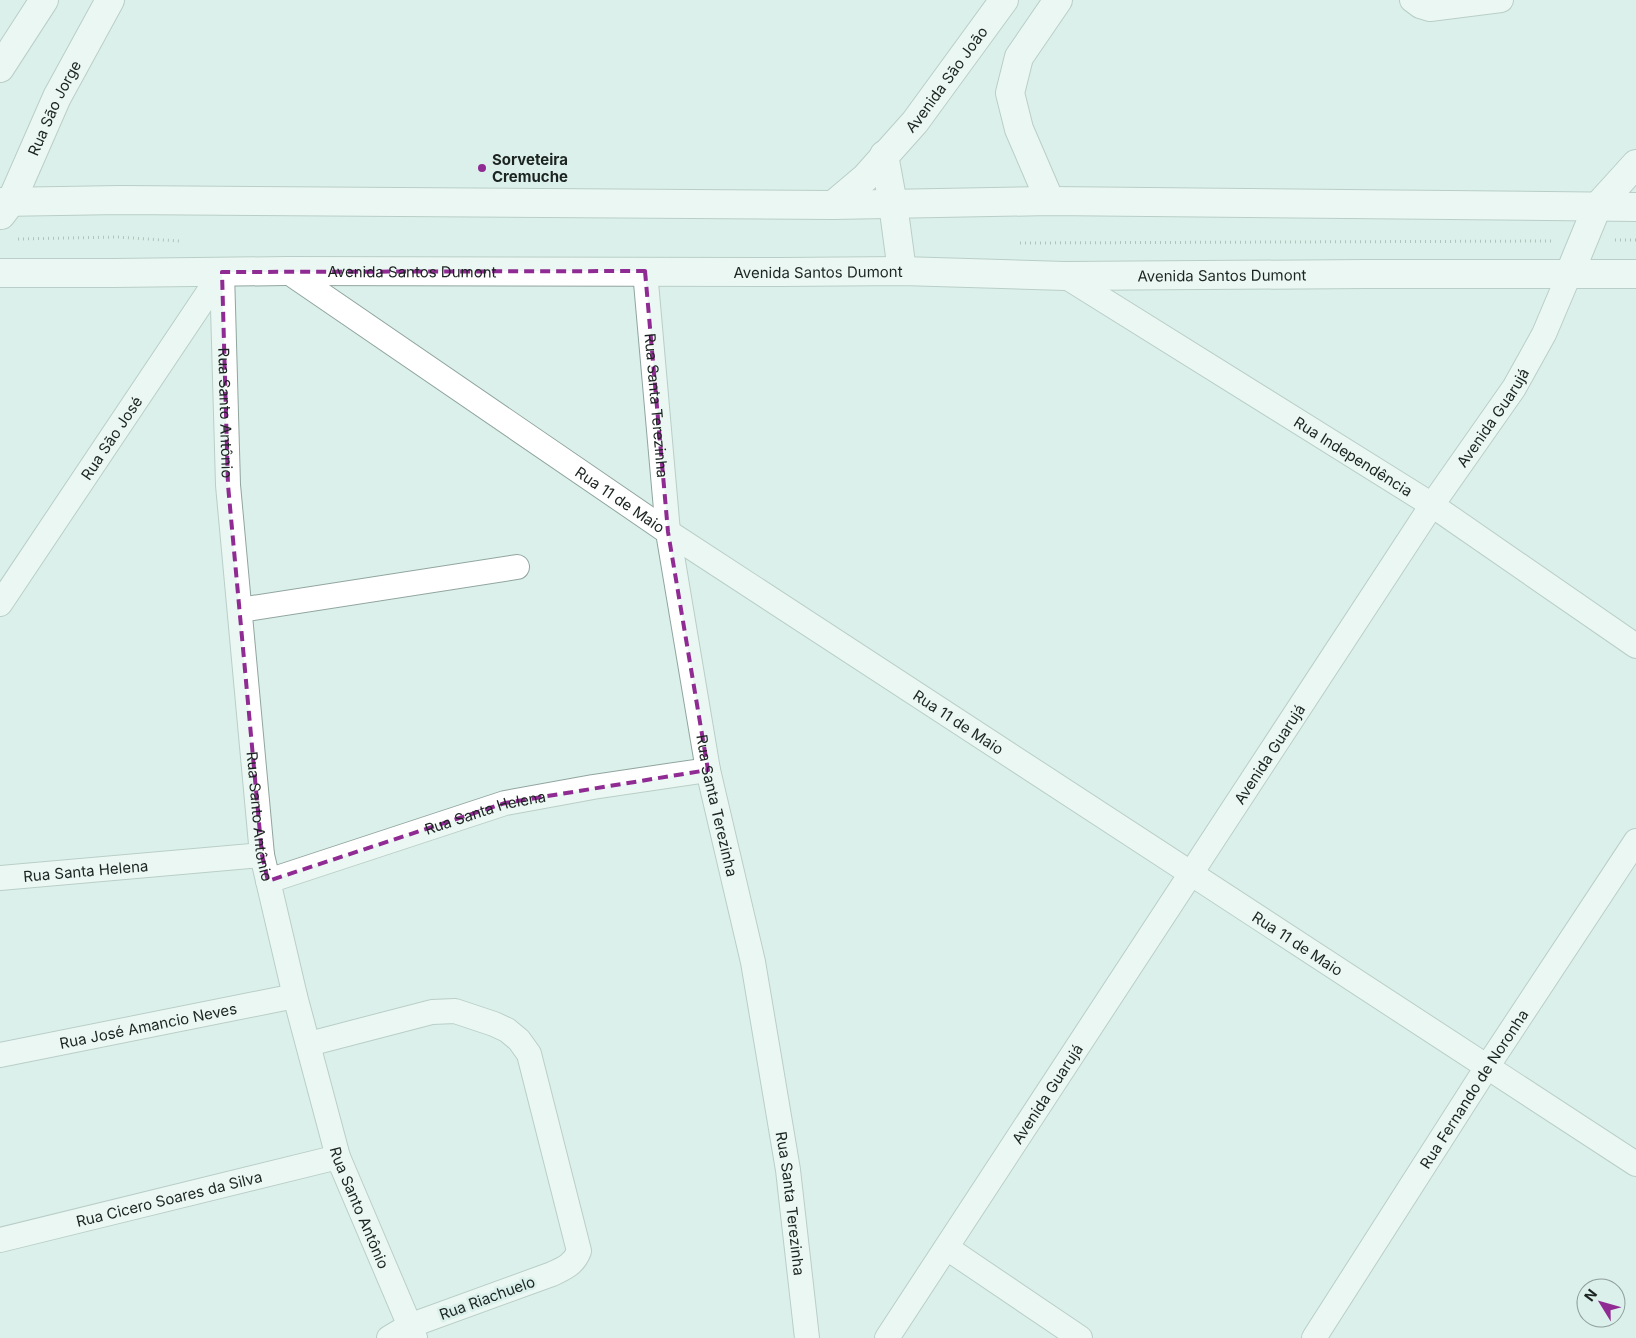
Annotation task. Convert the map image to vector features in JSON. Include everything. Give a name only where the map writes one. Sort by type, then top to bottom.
[{"type":"main road","points":[[0,68],[44,0]]},
{"type":"main road","name":"Rua São Jorge","points":[[4,207],[57,97],[110,0]]},
{"type":"main road","name":"Avenida São João","points":[[833,205],[865,178],[915,122],[1004,0]]},
{"type":"main road","points":[[1050,201],[1019,129],[1010,93],[1019,56],[1058,0]]},
{"type":"main road","points":[[884,155],[902,271]]},
{"type":"main road","name":"Avenida Guarujá","points":[[1569,275],[1597,206],[1636,164]]},
{"type":"main road","points":[[4,207],[130,200],[833,205],[1050,201],[1636,207]]},
{"type":"main road","name":"Avenida Santos Dumont","points":[[0,273],[287,270],[902,271],[1065,276],[1636,274]]},
{"type":"street","points":[[1412,0],[1420,6],[1430,9],[1501,0]]},
{"type":"street","name":"Rua 11 de Maio","points":[[287,270],[668,532],[1636,1164]]},
{"type":"street","name":"Rua Santa Terezinha","points":[[645,271],[668,532],[708,770],[753,962],[788,1170],[807,1338]]},
{"type":"street","name":"Rua São José","points":[[0,604],[222,272]]},
{"type":"street","name":"Rua Santo Antônio","points":[[222,272],[228,485],[262,855],[338,1157],[412,1332]]},
{"type":"street","name":"Avenida Guarujá","points":[[887,1338],[1432,505],[1514,388],[1544,334],[1569,275]]},
{"type":"street","name":"Rua Independência","points":[[1065,276],[1432,505],[1636,646]]},
{"type":"street","points":[[240,610],[518,567]]},
{"type":"street","name":"Rua Santa Helena","points":[[268,881],[505,804],[593,787],[708,770]]},
{"type":"street","name":"Rua Fernando de Noronha","points":[[1314,1338],[1487,1067],[1636,842]]},
{"type":"street","name":"Rua Santa Helena","points":[[0,878],[262,855]]},
{"type":"street","name":"Rua José Amancio Neves","points":[[0,1055],[296,996]]},
{"type":"street","name":"Rua Riachuelo","points":[[310,1044],[432,1012],[456,1010],[494,1024],[519,1040],[529,1054],[579,1250],[568,1266],[552,1274],[412,1332],[388,1338]]},
{"type":"street","name":"Rua Cicero Soares da Silva","points":[[0,1240],[338,1157]]},
{"type":"street","points":[[947,1248],[1080,1338]]},
{"type":"highlighted area","points":[[645,271],[668,532],[708,770],[505,803],[268,881],[262,855],[228,485],[222,272]]},
{"type":"place","name":"Sorveteira Cremuche","points":[[482,168]]}]
